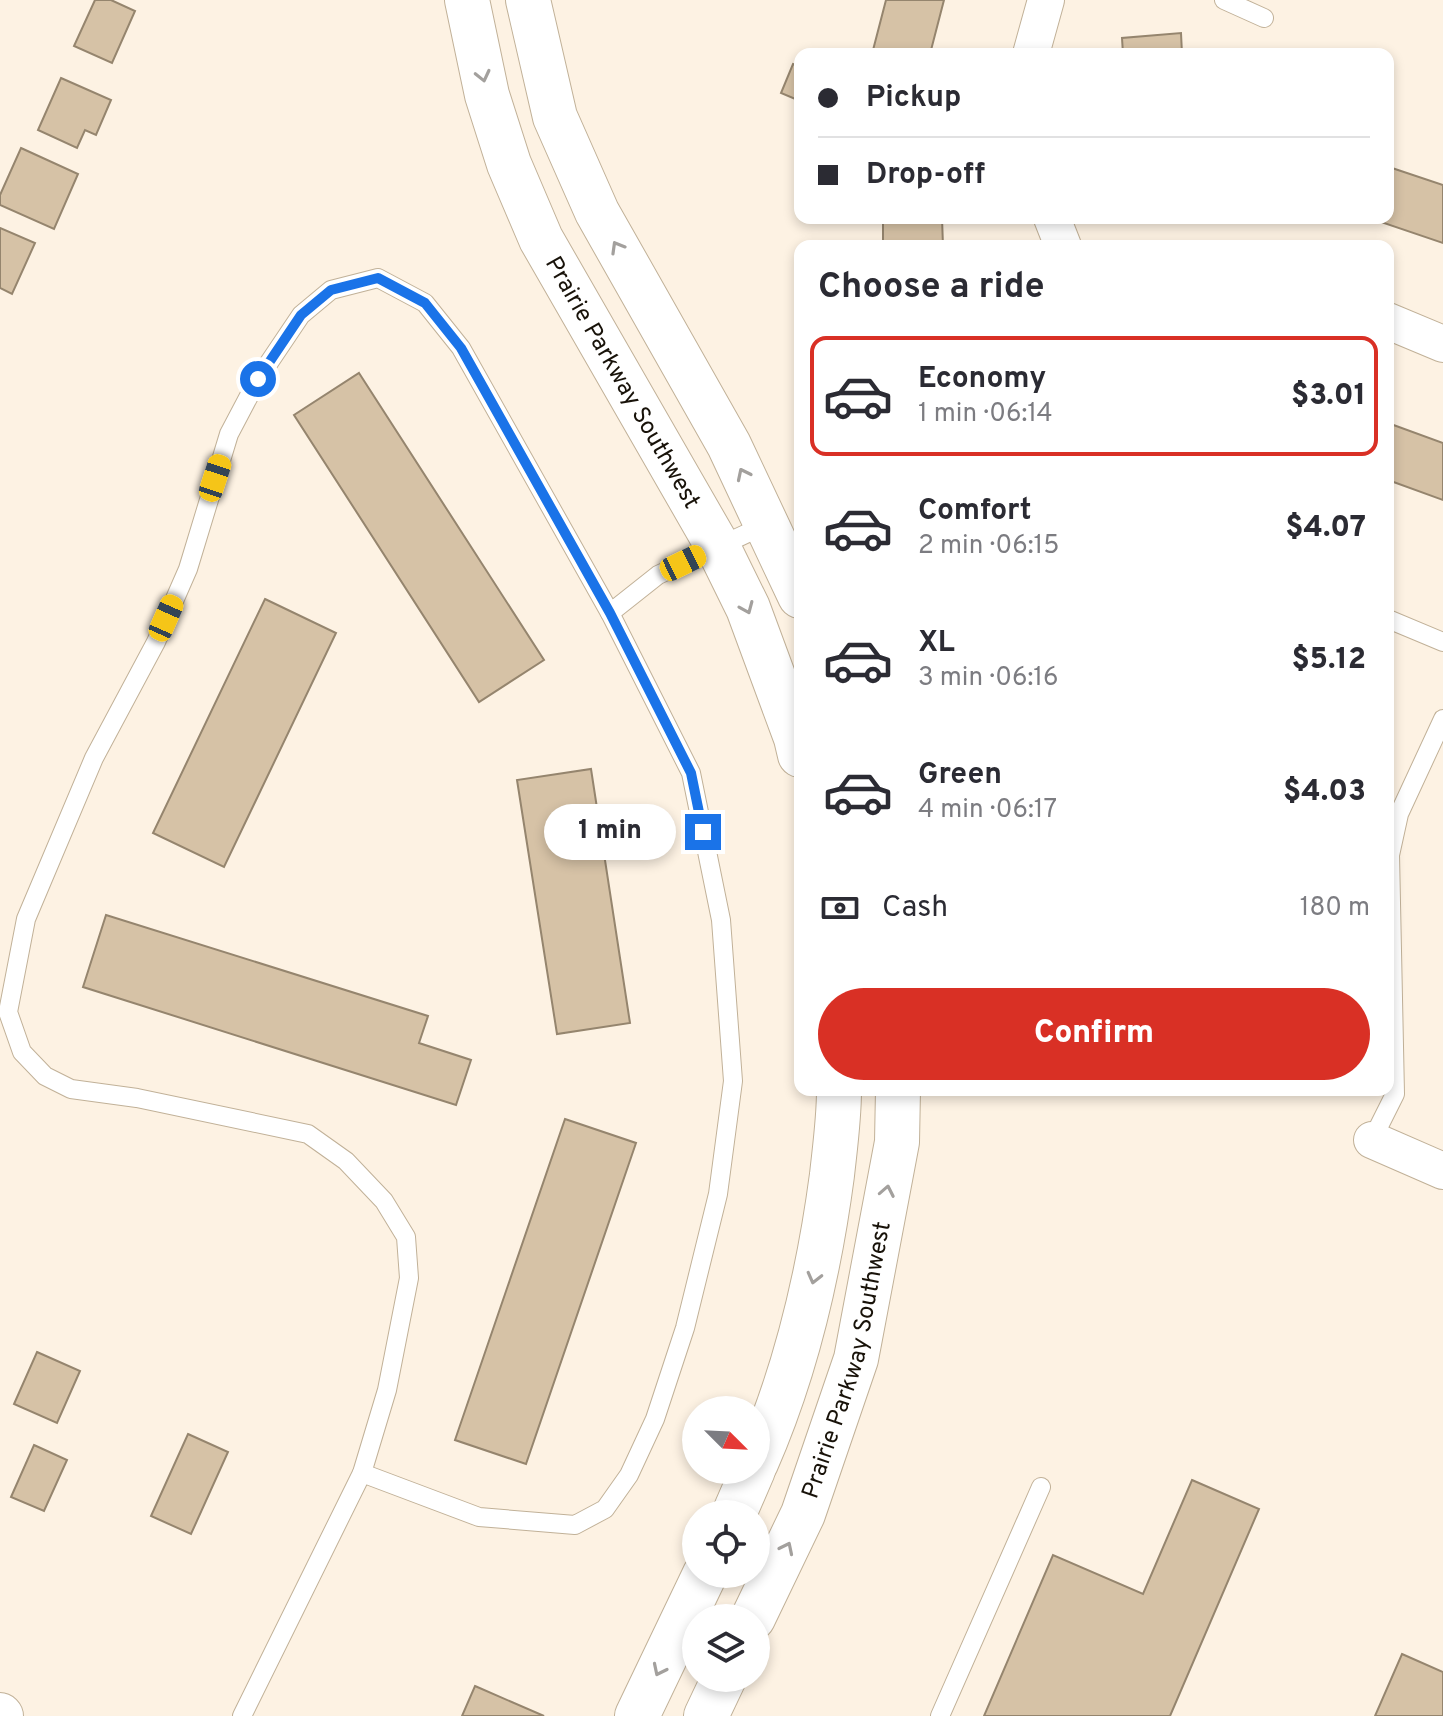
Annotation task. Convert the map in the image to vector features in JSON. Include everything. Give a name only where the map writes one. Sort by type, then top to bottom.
[{"type":"street","name":"Prairie Parkway Southwest","points":[[467,0],[487,95],[509,164],[541,239],[718,547],[748,608],[794,733]]},
{"type":"street","points":[[528,0],[555,117],[597,212],[729,445],[794,583]]},
{"type":"street","points":[[1033,48],[1046,0]]},
{"type":"street","points":[[1394,324],[1443,344]]},
{"type":"street","name":"Prairie Parkway Southwest","points":[[770,1425],[791,1368],[823,1243],[839,1096]]},
{"type":"street","name":"Prairie Parkway Southwest","points":[[760,1604],[803,1514],[856,1359],[897,1142],[898,1096]]},
{"type":"street","points":[[1372,1140],[1443,1171]]},
{"type":"street","points":[[637,1716],[698,1588]]},
{"type":"street","points":[[706,1716],[717,1692]]},
{"type":"lane","points":[[1224,0],[1264,18]]},
{"type":"lane","points":[[242,1716],[362,1473],[387,1390],[409,1278],[406,1237],[384,1201],[346,1161],[308,1134],[137,1098],[71,1089],[45,1076],[22,1052],[8,1012],[26,919],[94,758],[156,642],[188,569],[229,434],[258,379],[301,315],[331,290],[378,278],[425,303],[461,348],[610,613],[691,773],[721,920],[733,1081],[718,1194],[685,1328],[655,1419],[629,1475],[605,1509],[575,1525],[479,1517],[362,1473]]},
{"type":"lane","points":[[610,613],[658,575],[767,524]]},
{"type":"lane","points":[[1394,622],[1443,642]]},
{"type":"lane","points":[[1394,833],[1399,814],[1443,719]]},
{"type":"lane","points":[[1372,1140],[1395,1094],[1394,1046]]},
{"type":"lane","points":[[940,1716],[1041,1487]]},
{"type":"building","points":[[95,0],[111,0],[135,11],[112,63],[74,46]]},
{"type":"building","points":[[886,0],[944,0],[932,48],[874,48]]},
{"type":"building","points":[[1181,33],[1182,48],[1123,48],[1122,38]]},
{"type":"building","points":[[793,64],[794,64],[794,98],[781,93]]},
{"type":"building","points":[[61,78],[111,100],[96,135],[85,130],[77,148],[38,130]]},
{"type":"building","points":[[21,148],[78,174],[54,229],[0,205],[0,195]]},
{"type":"building","points":[[1394,169],[1443,185],[1443,243],[1387,224],[1394,224]]},
{"type":"building","points":[[883,224],[942,224],[943,240],[883,240]]},
{"type":"building","points":[[0,228],[35,243],[12,294],[0,288]]},
{"type":"building","points":[[359,373],[544,660],[479,702],[294,415]]},
{"type":"building","points":[[1394,425],[1443,443],[1443,500],[1394,482]]},
{"type":"building","points":[[265,599],[336,633],[224,867],[153,833]]},
{"type":"building","points":[[591,769],[630,1023],[557,1034],[517,780]]},
{"type":"building","points":[[106,915],[428,1016],[419,1043],[471,1060],[456,1105],[83,987]]},
{"type":"building","points":[[565,1119],[636,1143],[526,1464],[455,1440]]},
{"type":"building","points":[[37,1352],[80,1371],[57,1423],[14,1404]]},
{"type":"building","points":[[188,1434],[228,1452],[191,1534],[151,1516]]},
{"type":"building","points":[[34,1445],[67,1460],[44,1511],[11,1497]]},
{"type":"building","points":[[1192,1480],[1259,1509],[1170,1716],[984,1716],[1053,1555],[1143,1594]]},
{"type":"building","points":[[1402,1654],[1443,1672],[1443,1716],[1375,1716]]},
{"type":"building","points":[[475,1686],[544,1716],[462,1716]]},
{"type":"route","points":[[258,379],[301,315],[331,290],[378,278],[425,303],[461,348],[610,613],[691,773],[703,832]]}]
